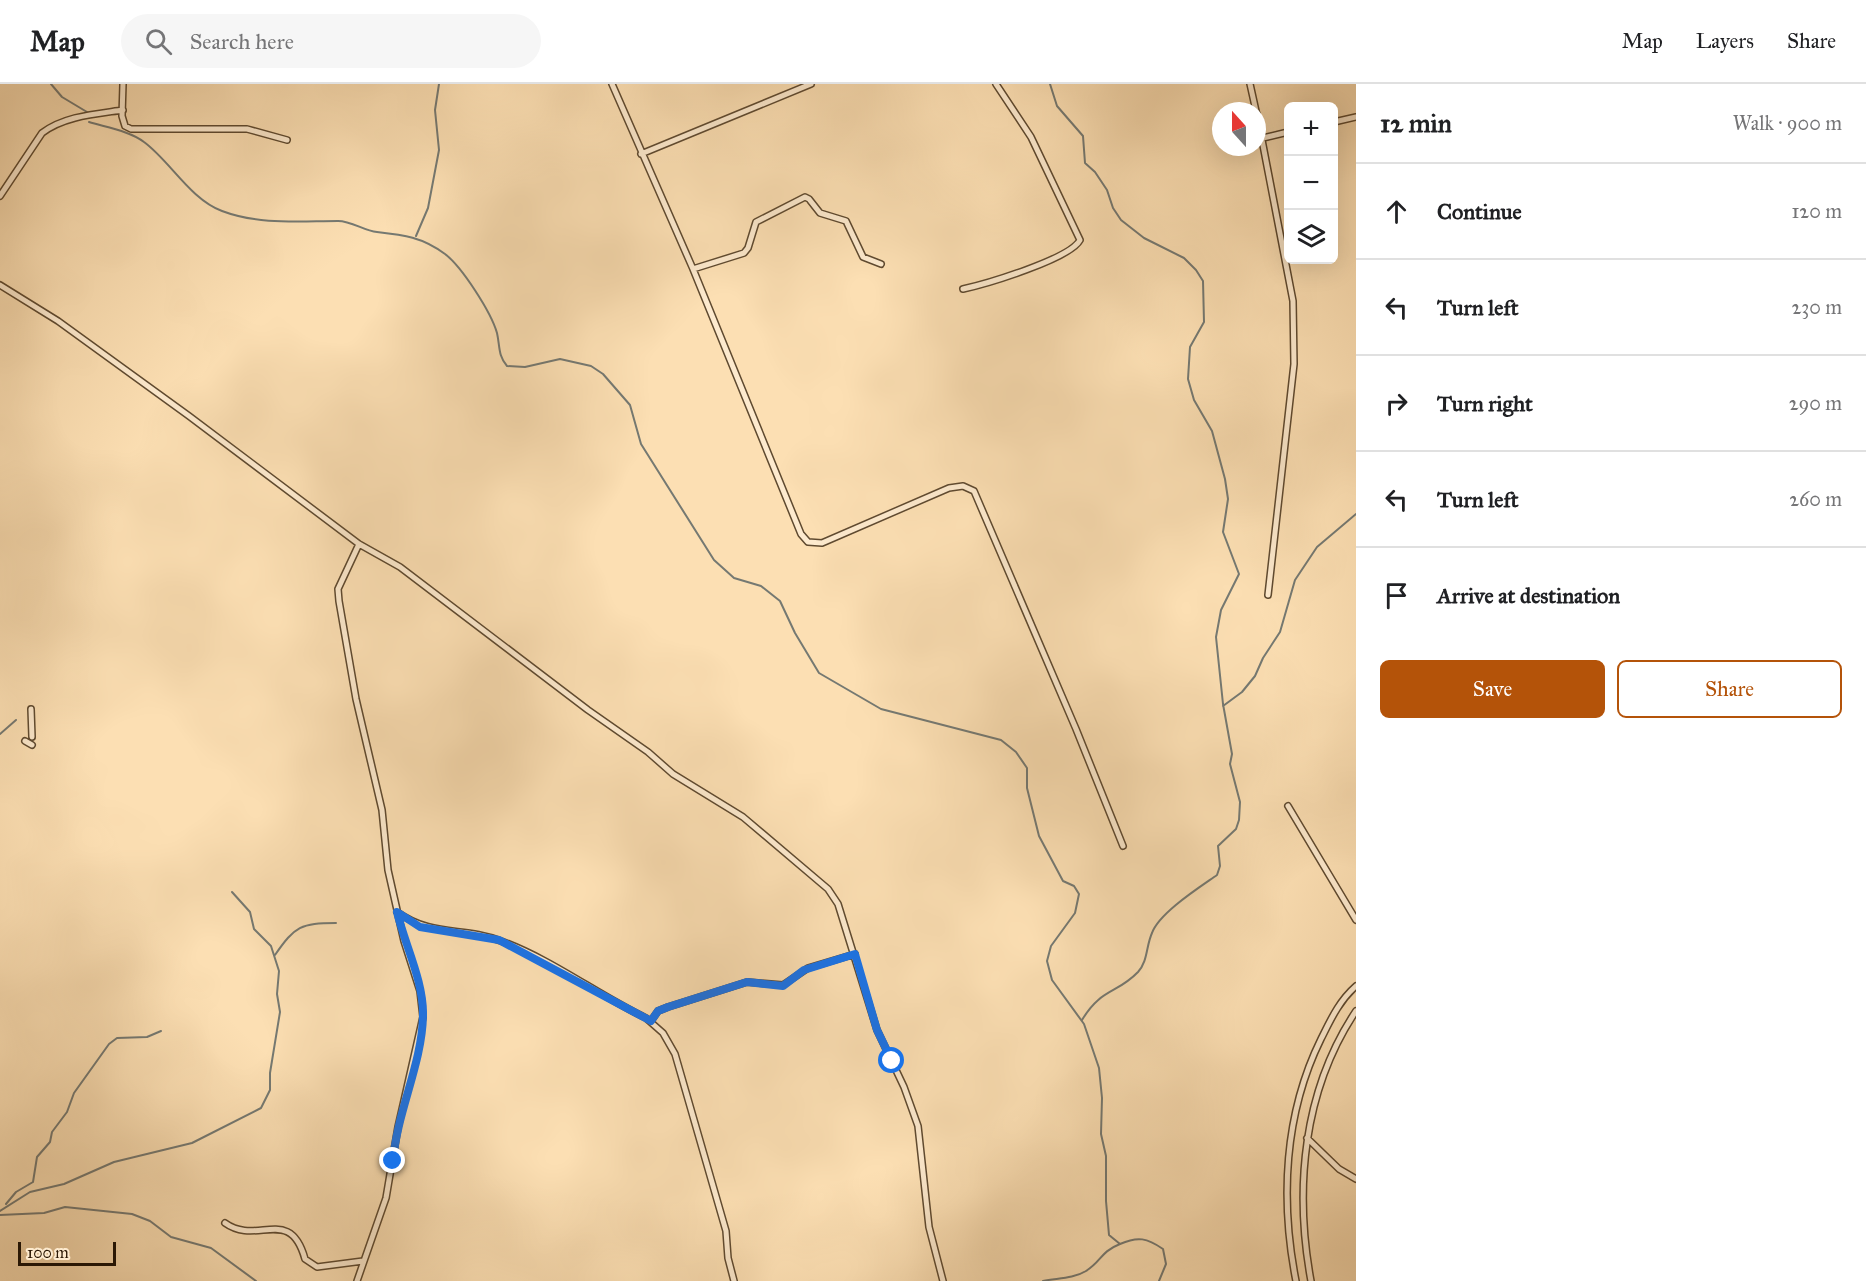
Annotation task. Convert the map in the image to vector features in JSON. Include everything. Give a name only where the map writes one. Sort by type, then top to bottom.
[{"type":"street","points":[[123,84],[125,126],[139,130],[247,129],[287,140]]},
{"type":"street","points":[[612,84],[693,269],[804,540],[814,544],[822,543],[957,486],[968,487],[978,496],[1123,846]]},
{"type":"street","points":[[641,154],[811,84]]},
{"type":"street","points":[[963,289],[992,282],[1027,269],[1073,249],[1080,240],[1031,138],[996,84]]},
{"type":"street","points":[[1250,84],[1254,102]]},
{"type":"street","points":[[0,196],[42,134],[50,127],[69,120],[123,110]]},
{"type":"street","points":[[1338,121],[1356,117]]},
{"type":"street","points":[[1266,137],[1284,133]]},
{"type":"street","points":[[1266,154],[1284,248],[1295,326],[1294,364],[1268,595]]},
{"type":"street","points":[[693,269],[744,253],[748,248],[756,222],[805,197],[820,213],[846,221],[862,257],[881,264]]},
{"type":"street","points":[[0,285],[58,321],[180,409],[359,544],[400,567],[588,710],[648,752],[673,774],[761,832],[832,893],[855,954],[877,1030],[904,1087],[918,1126],[929,1227],[943,1281]]},
{"type":"street","points":[[357,1281],[386,1198],[398,1127],[423,1017],[420,991],[397,912],[388,870],[382,810],[356,699],[339,601],[338,589],[359,544]]},
{"type":"street","points":[[31,709],[32,737]]},
{"type":"street","points":[[25,741],[32,744]]},
{"type":"street","points":[[1288,806],[1356,920]]},
{"type":"street","points":[[397,912],[420,927],[499,940],[651,1021],[663,1033],[675,1054],[726,1231],[728,1258],[734,1281]]},
{"type":"street","points":[[651,1021],[658,1011],[668,1007],[747,982],[783,986],[804,970],[855,954]]},
{"type":"street","points":[[1296,1281],[1288,1236],[1287,1182],[1294,1111],[1308,1066],[1332,1017],[1339,1004],[1356,986]]},
{"type":"street","points":[[1311,1281],[1304,1206],[1307,1138],[1326,1067],[1356,1011]]},
{"type":"street","points":[[1307,1138],[1339,1169],[1356,1179]]},
{"type":"street","points":[[225,1223],[232,1228],[244,1230],[290,1232],[300,1241],[305,1259],[317,1267],[363,1261]]},
{"type":"waterway","points":[[51,84],[62,97],[87,112]]},
{"type":"waterway","points":[[416,236],[428,208],[439,150],[435,110],[439,84]]},
{"type":"waterway","points":[[1050,84],[1057,106],[1083,136],[1085,163],[1095,172],[1107,190],[1113,208],[1121,220],[1144,238],[1184,258],[1203,281],[1204,322],[1190,347],[1188,379],[1194,400],[1212,431],[1225,479],[1228,499],[1223,532],[1239,574],[1221,610],[1216,637],[1223,704],[1232,754],[1230,764],[1240,802],[1236,829],[1218,846],[1220,866],[1217,875],[1163,917],[1152,933],[1144,963],[1138,972],[1096,1002],[1082,1020]]},
{"type":"waterway","points":[[89,122],[125,132],[144,142],[200,198],[222,211],[265,220],[343,221],[372,231],[412,238],[445,254],[467,279],[489,314],[497,333],[501,355],[507,366],[525,367],[560,359],[591,366],[603,374],[630,405],[641,444],[714,560],[734,578],[761,586],[780,601],[795,633],[819,673],[881,709],[1001,740],[1016,752],[1027,768],[1027,788],[1039,836],[1063,881],[1074,886],[1079,894],[1075,913],[1051,946],[1047,961],[1052,980],[1084,1024],[1099,1068],[1102,1098],[1101,1134],[1106,1156],[1109,1235],[1120,1244],[1142,1239],[1163,1249],[1166,1264],[1159,1281]]},
{"type":"waterway","points":[[1223,706],[1242,692],[1255,676],[1263,658],[1280,632],[1295,580],[1317,547],[1356,514]]},
{"type":"waterway","points":[[0,734],[16,720]]},
{"type":"waterway","points":[[0,1211],[30,1192],[64,1184],[114,1162],[192,1143],[261,1108],[270,1090],[270,1073],[280,1012],[277,994],[279,971],[271,946],[254,929],[250,912],[232,892]]},
{"type":"waterway","points":[[275,955],[288,938],[300,928],[307,925],[336,923]]},
{"type":"waterway","points":[[6,1204],[16,1192],[33,1182],[37,1157],[50,1142],[52,1132],[67,1112],[74,1093],[109,1044],[117,1038],[147,1037],[161,1031]]},
{"type":"waterway","points":[[0,1215],[44,1213],[65,1207],[132,1214],[150,1221],[171,1237],[211,1248],[256,1281]]},
{"type":"waterway","points":[[1043,1281],[1081,1274],[1108,1250],[1120,1244]]},
{"type":"route","points":[[393,1161],[398,1127],[420,1039],[423,1017],[420,991],[397,912],[420,927],[499,940],[651,1021],[658,1011],[668,1007],[747,982],[783,986],[808,968],[855,954],[877,1030],[892,1061]]}]
